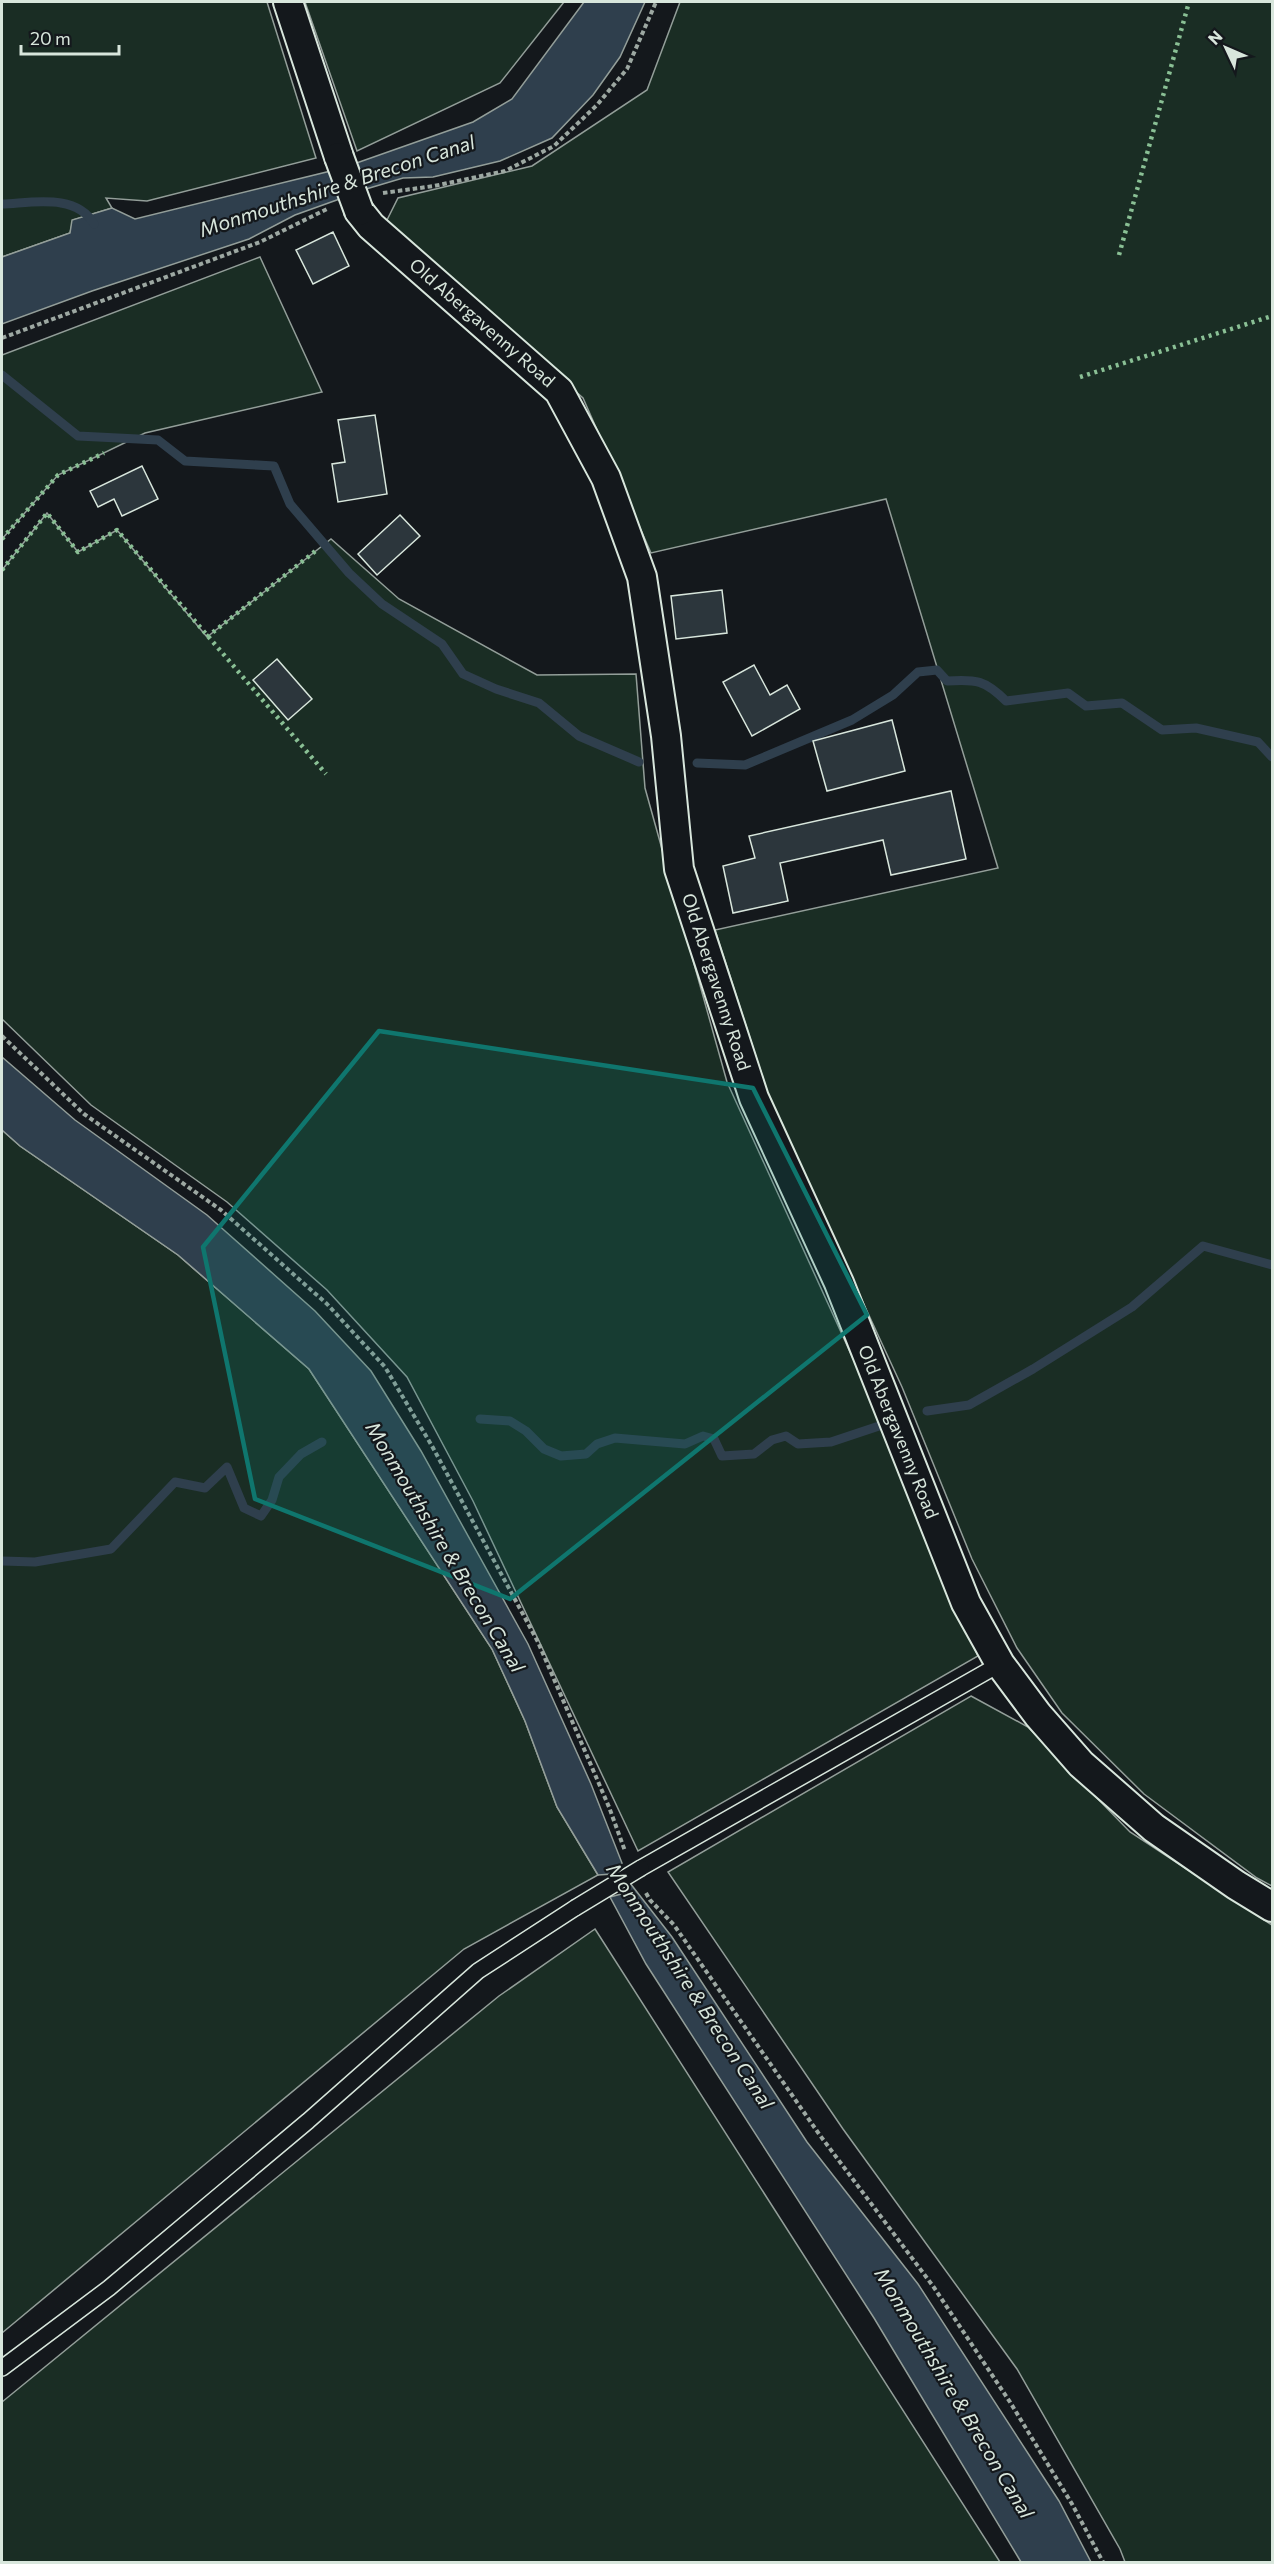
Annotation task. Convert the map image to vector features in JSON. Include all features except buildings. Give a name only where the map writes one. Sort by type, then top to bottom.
[{"type":"street","name":"Old Abergavenny Road","points":[[288,2],[359,211],[371,226],[559,391],[606,478],[642,577],[666,736],[679,869],[754,1098],[839,1283],[966,1603],[1000,1664],[1038,1715],[1081,1764],[1154,1828],[1272,1907]]},
{"type":"lane","points":[[2,2368],[109,2288],[308,2121],[478,1971],[641,1868],[1000,1664]]},
{"type":"path","points":[[2,1036],[84,1114],[221,1210],[327,1304],[385,1367],[432,1446],[538,1642],[609,1807],[627,1859]]},
{"type":"path","points":[[644,1890],[650,1900],[674,1925],[819,2134],[933,2286],[1016,2412],[1072,2504],[1103,2562]]},
{"type":"highlighted area","points":[[379,1031],[753,1088],[867,1315],[510,1599],[255,1499],[203,1247]]},
{"type":"green space","points":[[2,2],[267,2],[316,158],[147,201],[106,198],[112,208],[73,220],[70,233],[2,257]]},
{"type":"green space","points":[[305,2],[564,2],[500,83],[357,151]]},
{"type":"green space","points":[[680,2],[1272,2],[1272,1886],[1257,1878],[1144,1794],[1062,1713],[1017,1648],[972,1559],[902,1387],[771,1103],[715,930],[998,868],[886,499],[651,553],[583,398],[385,224],[398,198],[532,166],[647,90]]},
{"type":"green space","points":[[260,257],[322,392],[145,433],[58,475],[2,539],[2,355]]},
{"type":"green space","points":[[47,513],[78,552],[117,530],[207,637],[331,539],[399,599],[537,675],[636,674],[645,788],[727,1082],[871,1398],[893,1458],[978,1656],[638,1851],[473,1501],[407,1377],[327,1290],[227,1202],[91,1105],[2,1019],[2,570]]},
{"type":"green space","points":[[2,1130],[20,1146],[178,1255],[309,1369],[492,1649],[525,1721],[557,1807],[598,1875],[464,1949],[2,2333]]},
{"type":"green space","points":[[971,1696],[1028,1727],[1130,1832],[1272,1925],[1272,2562],[1125,2562],[1120,2549],[1017,2369],[843,2129],[668,1872]]},
{"type":"green space","points":[[595,1929],[1000,2562],[2,2562],[2,2402],[499,1996]]},
{"type":"water","points":[[584,2],[645,2],[620,57],[593,95],[552,138],[500,161],[433,177],[403,178],[356,192],[348,166],[473,122],[512,99]]},
{"type":"water","name":"Monmouthshire & Brecon Canal","points":[[339,169],[348,196],[295,215],[249,239],[92,291],[2,324],[2,257],[70,233],[72,220],[112,208],[135,219]]},
{"type":"water","name":"Monmouthshire & Brecon Canal","points":[[2,1057],[75,1120],[207,1215],[315,1311],[371,1371],[421,1451],[528,1644],[591,1784],[622,1863],[613,1874],[598,1875],[557,1807],[525,1721],[492,1649],[309,1369],[178,1255],[20,1146],[2,1130]]},
{"type":"water","name":"Monmouthshire & Brecon Canal","points":[[630,1883],[672,1937],[807,2142],[918,2284],[1059,2501],[1091,2562],[1021,2562],[874,2318],[646,1964],[610,1897],[625,1893]]},
{"type":"waterway","points":[[2,204],[40,202],[65,204],[86,214],[94,224]]},
{"type":"waterway","points":[[2,375],[78,436],[158,440],[185,461],[274,466],[290,504],[349,573],[382,604],[442,644],[463,674],[496,689],[539,703],[579,736],[639,762]]},
{"type":"waterway","points":[[697,763],[745,765],[852,720],[893,695],[918,672],[937,670],[947,681],[980,682],[1006,701],[1068,693],[1086,706],[1122,703],[1162,730],[1196,728],[1258,742],[1272,757]]},
{"type":"waterway","points":[[927,1411],[969,1405],[1033,1369],[1132,1307],[1203,1246],[1272,1265]]},
{"type":"waterway","points":[[480,1419],[510,1421],[526,1431],[544,1449],[561,1456],[586,1454],[597,1444],[615,1438],[685,1444],[703,1436],[714,1439],[722,1456],[754,1454],[772,1440],[786,1436],[798,1444],[831,1442],[879,1426]]},
{"type":"waterway","points":[[2,1561],[35,1562],[111,1549],[175,1482],[205,1488],[227,1467],[244,1508],[261,1516],[272,1500],[279,1477],[301,1454],[322,1442]]},
{"type":"hedge","points":[[1119,255],[1189,2]]},
{"type":"hedge","points":[[1080,377],[1272,316]]},
{"type":"hedge","points":[[2,539],[58,475],[104,453]]},
{"type":"hedge","points":[[2,570],[47,513],[78,552],[117,530],[326,774]]},
{"type":"hedge","points":[[207,637],[318,549]]}]
